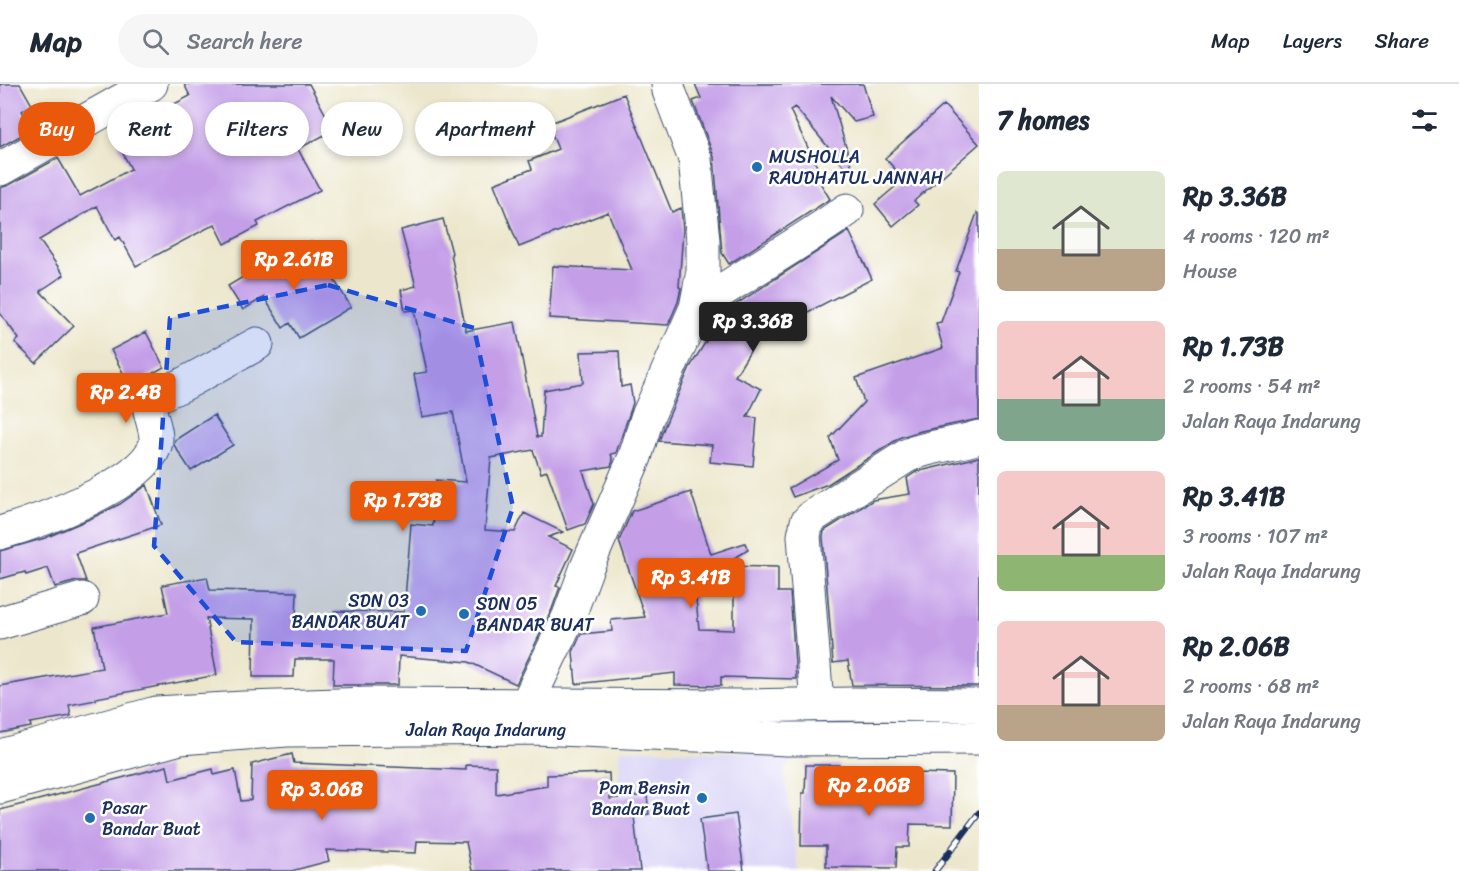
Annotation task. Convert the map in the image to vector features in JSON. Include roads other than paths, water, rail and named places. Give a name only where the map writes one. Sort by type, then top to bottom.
[{"type":"main road","points":[[0,170],[151,84]]},
{"type":"main road","points":[[527,704],[569,616],[587,567],[635,457],[647,418],[696,308],[703,271],[703,240],[695,159],[669,91],[669,84]]},
{"type":"main road","points":[[696,308],[755,268],[812,235],[847,210]]},
{"type":"main road","points":[[0,533],[68,510],[130,474],[151,456],[156,442],[149,405],[154,397],[182,385],[257,344]]},
{"type":"main road","points":[[817,704],[804,536],[807,522],[908,455],[922,449],[979,437]]},
{"type":"main road","points":[[0,623],[82,599]]},
{"type":"main road","name":"Jalan Raya Indarung","points":[[0,756],[156,713],[338,704],[971,705]]},
{"type":"main road","points":[[852,704],[852,740]]},
{"type":"main road","name":"Jalan Raya Indarung","points":[[0,787],[180,738],[287,730],[536,728],[852,740],[963,739]]},
{"type":"railway","points":[[935,871],[979,813]]},
{"type":"place","name":"MUSHOLLA RAUDHATUL JANNAH","points":[[757,167]]},
{"type":"place","name":"SDN 03 BANDAR BUAT","points":[[421,611]]},
{"type":"place","name":"SDN 05 BANDAR BUAT","points":[[464,614]]},
{"type":"place","name":"Pom Bensin Bandar Buat","points":[[702,798]]},
{"type":"place","name":"Pasar Bandar Buat","points":[[90,818]]}]
